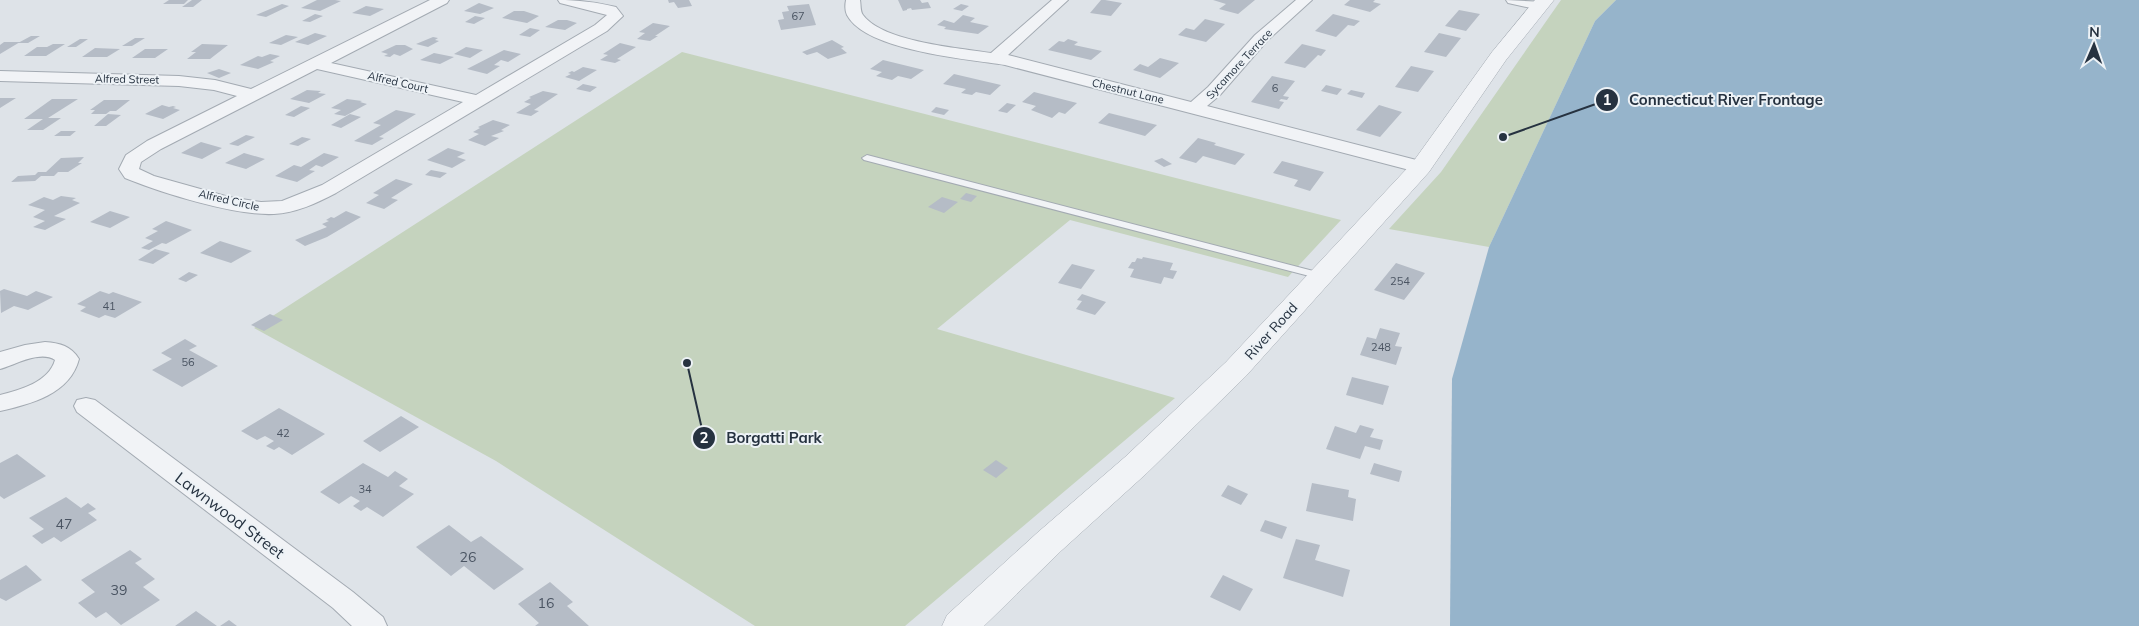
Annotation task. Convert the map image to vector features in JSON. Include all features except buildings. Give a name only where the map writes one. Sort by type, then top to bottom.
[{"type":"street","name":"Alfred Circle","points":[[442,0],[154,144],[133,159],[129,169],[132,174],[147,180],[240,204],[266,208],[284,206],[306,200],[329,189],[480,101],[601,28],[615,16],[611,10],[565,0]]},
{"type":"street","name":"Chestnut Lane","points":[[853,0],[855,16],[866,27],[918,45],[995,58],[1421,167]]},
{"type":"street","points":[[995,58],[1061,0]]},
{"type":"street","name":"Sycamore Terrace","points":[[1195,108],[1214,91],[1256,43],[1305,0]]},
{"type":"street","points":[[1513,0],[1543,3]]},
{"type":"street","name":"River Road","points":[[960,626],[1049,542],[1183,422],[1236,369],[1421,167],[1483,78],[1543,3]]},
{"type":"street","name":"Alfred Court","points":[[315,64],[480,101]]},
{"type":"street","name":"Alfred Street","points":[[0,76],[178,81],[215,85],[252,95]]},
{"type":"street","points":[[0,361],[25,352],[45,349],[60,352],[67,359],[64,370],[51,383],[26,396],[0,403]]},
{"type":"street","name":"Lawnwood Street","points":[[86,406],[343,600],[372,626]]},
{"type":"lane","points":[[867,158],[1321,276]]},
{"type":"green space","points":[[1561,0],[1616,0],[1595,21],[1489,247],[1389,229],[1441,172]]},
{"type":"green space","points":[[682,52],[1341,220],[1288,277],[1070,220],[937,329],[1175,398],[905,626],[755,626],[496,461],[254,328]]},
{"type":"water","points":[[1616,0],[2139,0],[2139,626],[1450,626],[1452,379],[1489,247],[1595,21]]},
{"type":"place","name":"Connecticut River Frontage","points":[[1503,137]]},
{"type":"place","name":"Borgatti Park","points":[[687,363]]}]
